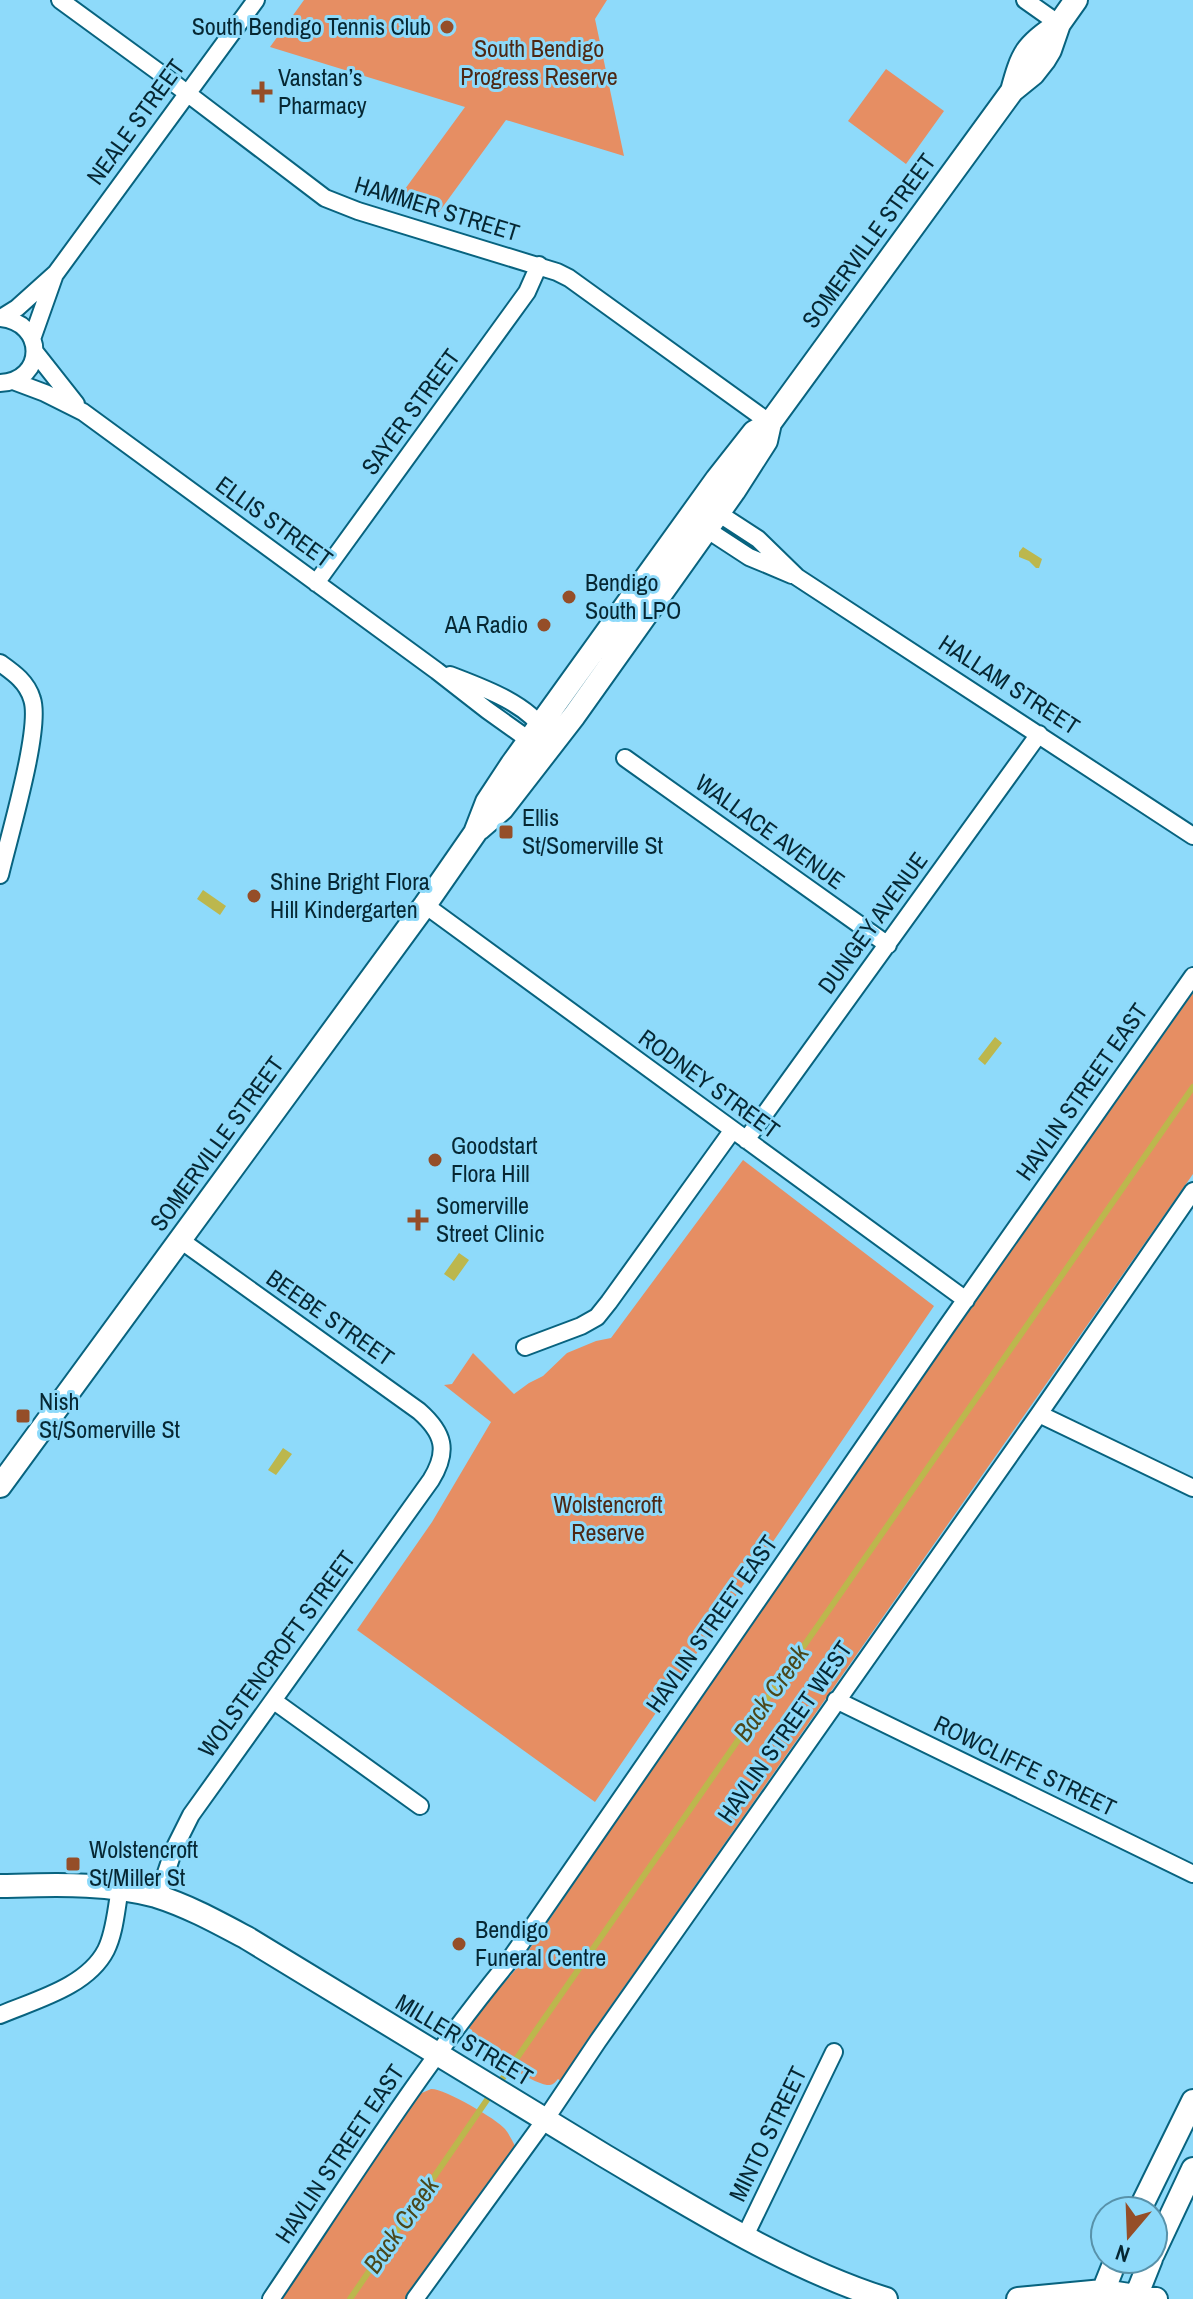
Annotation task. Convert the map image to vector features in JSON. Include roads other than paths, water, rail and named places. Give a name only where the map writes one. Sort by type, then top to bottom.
[{"type":"street","name":"HAMMER STREET","points":[[60,0],[311,188],[358,211],[539,265],[569,278],[770,423]]},
{"type":"street","name":"NEALE STREET","points":[[1,318],[56,273],[256,0]]},
{"type":"street","points":[[1025,0],[1059,24]]},
{"type":"street","name":"SOMERVILLE STREET","points":[[475,833],[487,802],[534,732],[766,441],[770,423],[1012,91],[1019,63],[1035,39],[1059,24],[1076,0]]},
{"type":"street","name":"SAYER STREET","points":[[316,583],[527,292],[539,265]]},
{"type":"street","name":"NEALE STREET","points":[[6,382],[28,370],[56,273]]},
{"type":"street","name":"ELLIS STREET","points":[[1,318],[20,323],[83,412]]},
{"type":"street","name":"ELLIS STREET","points":[[6,382],[25,384],[83,412],[487,710],[534,732],[553,745]]},
{"type":"street","name":"SOMERVILLE STREET","points":[[0,1486],[475,833],[502,809],[553,745],[704,516]]},
{"type":"street","name":"HALLAM STREET","points":[[704,516],[758,539],[797,577],[1193,836]]},
{"type":"street","points":[[0,663],[25,684],[35,711],[30,750],[0,875]]},
{"type":"street","name":"DUNGEY AVENUE","points":[[739,1136],[888,945],[1039,734]]},
{"type":"street","name":"WALLACE AVENUE","points":[[625,758],[888,945]]},
{"type":"street","name":"RODNEY STREET","points":[[425,905],[966,1300]]},
{"type":"street","name":"HAVLIN STREET EAST","points":[[271,2299],[385,2128],[477,1999],[515,1953],[1193,976]]},
{"type":"street","points":[[525,1347],[597,1317],[739,1136]]},
{"type":"street","name":"HAVLIN STREET WEST","points":[[415,2299],[545,2120],[1193,1191]]},
{"type":"street","name":"BEEBE STREET","points":[[179,1239],[419,1411],[434,1426],[442,1444]]},
{"type":"street","points":[[1039,1414],[1193,1488]]},
{"type":"street","name":"WOLSTENCROFT STREET","points":[[158,1897],[174,1849],[191,1815],[431,1480],[441,1457],[442,1444]]},
{"type":"street","name":"ROWCLIFFE STREET","points":[[836,1700],[1193,1874]]},
{"type":"street","points":[[274,1701],[420,1806]]},
{"type":"street","name":"MILLER STREET","points":[[0,1886],[72,1885],[120,1889],[158,1897],[198,1913],[227,1927],[705,2215],[876,2297]]},
{"type":"street","points":[[0,2015],[71,1984],[90,1970],[107,1948],[120,1889]]},
{"type":"street","name":"MINTO STREET","points":[[745,2236],[834,2052]]},
{"type":"street","points":[[1147,2195],[1193,2101]]},
{"type":"street","points":[[1169,2220],[1193,2169]]},
{"type":"street","points":[[1101,2295],[1109,2275]]},
{"type":"street","points":[[1018,2299],[1101,2295],[1143,2298],[1148,2275]]},
{"type":"waterway","name":"Back Creek","points":[[498,2085],[1193,1087]]},
{"type":"waterway","name":"Back Creek","points":[[350,2299],[491,2094]]},
{"type":"place","name":"South Bendigo Tennis Club","points":[[447,27]]},
{"type":"place","name":"Vanstan’s Pharmacy","points":[[262,92]]},
{"type":"place","name":"Bendigo South LPO","points":[[569,597]]},
{"type":"place","name":"AA Radio","points":[[544,625]]},
{"type":"place","name":"Ellis St/Somerville St","points":[[506,832]]},
{"type":"place","name":"Shine Bright Flora Hill Kindergarten","points":[[254,896]]},
{"type":"place","name":"Goodstart Flora Hill","points":[[435,1160]]},
{"type":"place","name":"Somerville Street Clinic","points":[[418,1220]]},
{"type":"place","name":"Nish St/Somerville St","points":[[23,1416]]},
{"type":"place","name":"Wolstencroft St/Miller St","points":[[73,1864]]},
{"type":"place","name":"Bendigo Funeral Centre","points":[[459,1944]]},
{"type":"park label","name":"South Bendigo Progress Reserve","points":[[539,63]]},
{"type":"park label","name":"Wolstencroft Reserve","points":[[608,1519]]}]
